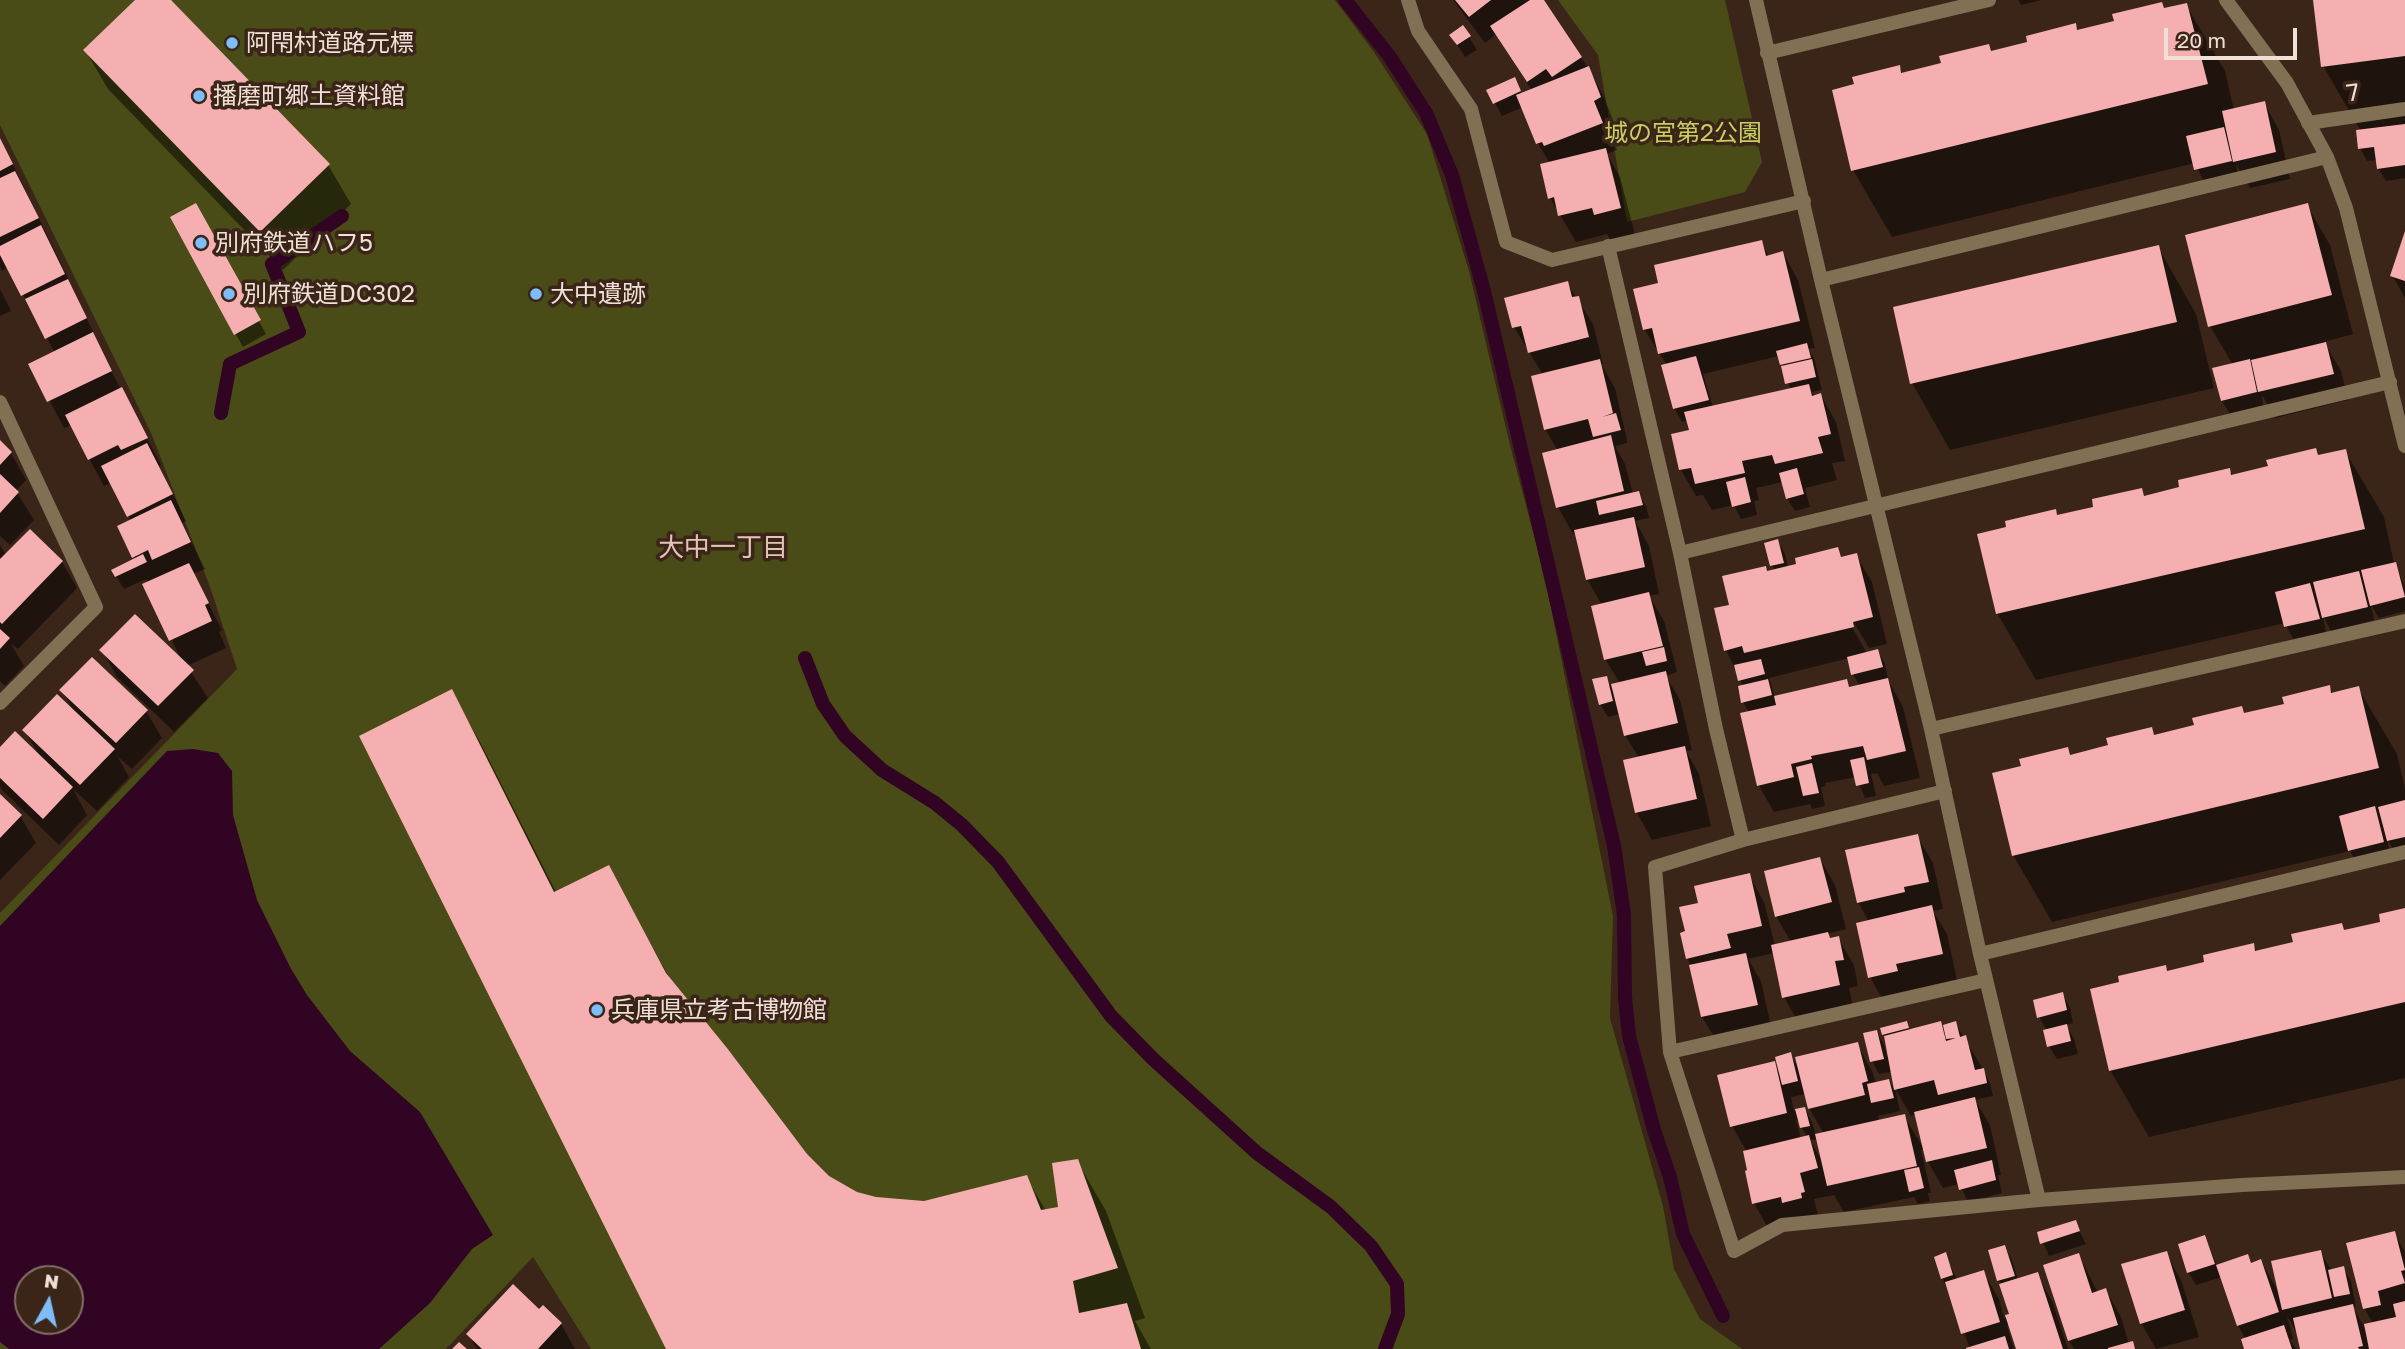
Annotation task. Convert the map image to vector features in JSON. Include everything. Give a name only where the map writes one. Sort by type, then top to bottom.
[{"type":"street","points":[[1408,0],[1418,31],[1471,109],[1506,242],[1552,260],[1804,201]]},
{"type":"street","points":[[1756,0],[1821,280],[1931,729],[1980,954],[2039,1200]]},
{"type":"street","points":[[1767,52],[1989,0]]},
{"type":"street","points":[[2226,0],[2287,83],[2327,157],[2346,208],[2396,390],[2405,446]]},
{"type":"street","name":"7","points":[[2308,123],[2405,109]]},
{"type":"street","points":[[1821,280],[2327,157]]},
{"type":"street","points":[[1608,246],[1680,553],[1716,729],[1743,840]]},
{"type":"street","points":[[1680,553],[2396,390]]},
{"type":"street","points":[[0,402],[96,607],[0,703]]},
{"type":"street","points":[[1931,729],[2405,621]]},
{"type":"street","points":[[1945,791],[1743,840],[1655,866],[1670,1052],[1734,1251],[1782,1225],[2039,1200],[2242,1185],[2405,1177]]},
{"type":"street","points":[[1980,954],[2405,852]]},
{"type":"street","points":[[1670,1052],[1986,980]]},
{"type":"green space","points":[[0,0],[1335,0],[1374,52],[1427,134],[1469,271],[1510,445],[1544,573],[1613,916],[1610,1018],[1663,1206],[1674,1269],[1700,1319],[1742,1349],[591,1349],[533,1257],[446,1349],[0,1349],[0,913],[237,669],[210,587],[152,435],[0,125]]},
{"type":"green space","name":"城の宮第2公園","points":[[1558,0],[1725,0],[1762,162],[1745,192],[1627,222],[1598,55]]},
{"type":"shaded area","points":[[193,749],[218,753],[232,771],[233,815],[257,900],[290,967],[307,995],[350,1051],[420,1112],[493,1235],[472,1249],[430,1303],[379,1349],[9,1349],[0,1342],[0,926],[167,751]]},
{"type":"building","points":[[135,0],[171,0],[330,164],[260,232],[83,50]]},
{"type":"building","points":[[1455,0],[1491,0],[1469,17]]},
{"type":"building","points":[[1530,0],[1544,0],[1582,57],[1552,77],[1546,69],[1527,82],[1490,26]]},
{"type":"building","points":[[2313,0],[2405,0],[2405,56],[2321,67]]},
{"type":"building","points":[[2162,2],[2164,8],[2187,3],[2208,84],[1851,171],[1832,90],[1854,84],[1852,77],[1900,65],[1901,73],[1941,63],[1939,56],[1989,44],[1991,51],[2027,42],[2026,36],[2076,23],[2077,30],[2114,21],[2112,14]]},
{"type":"building","points":[[1463,25],[1471,36],[1457,45],[1449,35]]},
{"type":"building","points":[[1589,66],[1601,97],[1594,101],[1603,123],[1544,146],[1542,142],[1536,144],[1516,95]]},
{"type":"building","points":[[1515,77],[1521,91],[1493,104],[1486,90]]},
{"type":"building","points":[[2265,101],[2276,152],[2233,162],[2222,111]]},
{"type":"building","points":[[2405,124],[2405,165],[2377,169],[2374,147],[2358,149],[2356,130]]},
{"type":"building","points":[[2224,127],[2232,161],[2194,170],[2186,136]]},
{"type":"building","points":[[0,138],[13,164],[0,171]]},
{"type":"building","points":[[1606,148],[1621,208],[1594,215],[1592,208],[1558,216],[1554,197],[1548,199],[1540,164]]},
{"type":"building","points":[[15,171],[39,218],[0,237],[0,178]]},
{"type":"building","points":[[196,203],[261,320],[234,335],[170,217]]},
{"type":"building","points":[[2308,203],[2332,295],[2208,327],[2185,235]]},
{"type":"building","points":[[41,225],[65,274],[21,296],[0,255],[0,246]]},
{"type":"building","points":[[2405,231],[2405,281],[2390,276]]},
{"type":"building","points":[[1762,240],[1766,256],[1783,251],[1800,321],[1658,354],[1652,328],[1643,330],[1633,289],[1658,283],[1654,265]]},
{"type":"building","points":[[2159,245],[2177,322],[1910,384],[1893,307]]},
{"type":"building","points":[[68,279],[87,318],[45,339],[25,299]]},
{"type":"building","points":[[1568,281],[1572,297],[1579,296],[1589,337],[1528,353],[1521,326],[1512,328],[1504,298]]},
{"type":"building","points":[[93,332],[112,371],[47,402],[28,364]]},
{"type":"building","points":[[2326,342],[2334,374],[2258,392],[2251,360]]},
{"type":"building","points":[[1807,343],[1811,358],[1780,365],[1776,351]]},
{"type":"building","points":[[1696,356],[1709,400],[1673,409],[1661,365]]},
{"type":"building","points":[[1600,359],[1613,413],[1602,417],[1616,413],[1621,430],[1593,437],[1588,419],[1544,430],[1531,376]]},
{"type":"building","points":[[1812,359],[1816,377],[1785,384],[1781,366]]},
{"type":"building","points":[[2250,359],[2257,392],[2221,401],[2212,368]]},
{"type":"building","points":[[1809,384],[1812,396],[1821,393],[1831,434],[1818,437],[1823,453],[1775,464],[1772,455],[1742,461],[1745,473],[1695,484],[1691,468],[1679,470],[1671,434],[1689,430],[1684,412]]},
{"type":"building","points":[[122,387],[148,438],[121,450],[118,445],[88,460],[65,415]]},
{"type":"building","points":[[1611,435],[1624,491],[1556,508],[1542,453]]},
{"type":"building","points":[[0,440],[12,452],[0,465]]},
{"type":"building","points":[[147,443],[173,494],[127,517],[101,466]]},
{"type":"building","points":[[2316,448],[2318,455],[2346,449],[2365,529],[1996,614],[1977,534],[2006,527],[2005,521],[2056,509],[2057,515],[2093,507],[2092,499],[2142,488],[2144,496],[2179,487],[2178,480],[2230,468],[2231,475],[2268,466],[2266,460]]},
{"type":"building","points":[[1797,468],[1804,494],[1786,499],[1779,473]]},
{"type":"building","points":[[0,474],[19,492],[0,513]]},
{"type":"building","points":[[1745,477],[1751,502],[1732,507],[1726,482]]},
{"type":"building","points":[[1639,491],[1643,505],[1599,515],[1596,501]]},
{"type":"building","points":[[171,500],[191,542],[152,560],[148,550],[132,558],[117,526]]},
{"type":"building","points":[[1634,517],[1645,567],[1586,580],[1574,530]]},
{"type":"building","points":[[30,529],[63,561],[2,624],[0,559]]},
{"type":"building","points":[[1778,539],[1784,563],[1770,566],[1764,543]]},
{"type":"building","points":[[1838,547],[1841,557],[1857,553],[1873,617],[1853,622],[1854,627],[1744,653],[1742,646],[1724,651],[1714,608],[1729,605],[1722,576],[1766,566],[1767,571],[1796,564],[1795,558]]},
{"type":"building","points":[[143,554],[147,562],[115,577],[111,570]]},
{"type":"building","points":[[2396,562],[2405,597],[2370,606],[2361,570]]},
{"type":"building","points":[[189,563],[209,603],[205,605],[212,621],[169,641],[142,584]]},
{"type":"building","points":[[2359,571],[2368,607],[2322,618],[2313,582]]},
{"type":"building","points":[[2310,583],[2320,619],[2284,627],[2275,592]]},
{"type":"building","points":[[1649,592],[1663,646],[1604,660],[1591,606]]},
{"type":"building","points":[[135,614],[194,670],[158,706],[99,650]]},
{"type":"building","points":[[0,629],[10,638],[0,649]]},
{"type":"building","points":[[1664,647],[1667,661],[1646,666],[1642,652]]},
{"type":"building","points":[[1878,649],[1883,667],[1851,675],[1847,657]]},
{"type":"building","points":[[92,657],[148,710],[116,743],[59,690]]},
{"type":"building","points":[[1761,659],[1765,674],[1738,681],[1734,665]]},
{"type":"building","points":[[1666,671],[1678,723],[1624,736],[1611,684]]},
{"type":"building","points":[[1607,676],[1613,701],[1599,705],[1592,679]]},
{"type":"building","points":[[1888,678],[1906,751],[1867,760],[1863,746],[1811,756],[1812,759],[1791,764],[1794,777],[1757,786],[1740,713],[1776,705],[1774,696],[1847,679],[1849,687]]},
{"type":"building","points":[[1768,679],[1772,695],[1741,703],[1738,686]]},
{"type":"building","points":[[2330,685],[2331,693],[2359,686],[2379,768],[2012,856],[1992,773],[2021,766],[2019,759],[2068,747],[2070,755],[2108,745],[2106,738],[2152,727],[2154,735],[2194,725],[2192,718],[2242,706],[2244,713],[2284,704],[2282,697]]},
{"type":"building","name":"兵庫県立考古博物館","points":[[452,689],[554,892],[609,865],[666,973],[807,1154],[829,1176],[857,1192],[876,1197],[924,1201],[1027,1175],[1041,1210],[1058,1207],[1052,1163],[1078,1159],[1118,1268],[1073,1281],[1079,1313],[1127,1303],[1141,1349],[666,1349],[359,736]]},
{"type":"building","points":[[57,694],[115,749],[80,785],[22,730]]},
{"type":"building","points":[[15,731],[73,787],[43,819],[0,778],[0,747]]},
{"type":"building","points":[[1685,746],[1697,799],[1635,813],[1623,760]]},
{"type":"building","points":[[1864,757],[1869,783],[1856,786],[1850,760]]},
{"type":"building","points":[[1812,763],[1819,793],[1803,796],[1796,767]]},
{"type":"building","points":[[0,794],[22,815],[0,838]]},
{"type":"building","points":[[2405,800],[2405,837],[2387,841],[2378,807]]},
{"type":"building","points":[[2375,806],[2384,842],[2348,851],[2339,816]]},
{"type":"building","points":[[1918,834],[1929,882],[1904,887],[1905,892],[1857,903],[1845,850]]},
{"type":"building","points":[[1820,857],[1832,902],[1775,917],[1764,871]]},
{"type":"building","points":[[1750,873],[1762,926],[1727,934],[1731,948],[1686,959],[1680,933],[1685,931],[1679,907],[1698,903],[1694,886]]},
{"type":"building","points":[[1932,905],[1943,954],[1896,964],[1898,971],[1868,978],[1856,923]]},
{"type":"building","points":[[2405,908],[2405,1002],[2109,1071],[2090,989],[2119,982],[2118,976],[2166,965],[2167,971],[2204,962],[2203,955],[2254,943],[2255,951],[2293,942],[2291,934],[2342,923],[2344,930],[2380,922],[2379,914]]},
{"type":"building","points":[[1828,932],[1830,938],[1839,936],[1844,960],[1835,961],[1840,985],[1782,998],[1771,945]]},
{"type":"building","points":[[1746,953],[1758,1005],[1701,1017],[1689,965]]},
{"type":"building","points":[[2063,992],[2067,1010],[2037,1018],[2033,1000]]},
{"type":"building","points":[[1907,1021],[1909,1028],[1882,1035],[1880,1028]]},
{"type":"building","points":[[1941,1021],[1946,1041],[1956,1038],[1946,1039],[1943,1025],[1956,1021],[1960,1037],[1966,1035],[1975,1070],[1984,1068],[1987,1083],[1938,1095],[1934,1080],[1894,1090],[1884,1036]]},
{"type":"building","points":[[2067,1024],[2071,1041],[2047,1047],[2043,1030]]},
{"type":"building","points":[[1877,1030],[1884,1059],[1870,1062],[1863,1033]]},
{"type":"building","points":[[1858,1042],[1868,1081],[1862,1083],[1865,1095],[1808,1109],[1795,1057]]},
{"type":"building","points":[[1791,1052],[1798,1081],[1782,1085],[1775,1057]]},
{"type":"building","points":[[1775,1061],[1787,1113],[1730,1127],[1717,1075]]},
{"type":"building","points":[[1889,1079],[1894,1098],[1871,1103],[1867,1084]]},
{"type":"building","points":[[1975,1097],[1987,1148],[1926,1162],[1914,1112]]},
{"type":"building","points":[[1805,1107],[1810,1126],[1800,1128],[1795,1109]]},
{"type":"building","points":[[1905,1114],[1917,1166],[1827,1186],[1815,1134]]},
{"type":"building","points":[[1809,1135],[1818,1168],[1800,1173],[1805,1192],[1801,1193],[1802,1198],[1782,1203],[1781,1197],[1752,1204],[1743,1151]]},
{"type":"building","points":[[1992,1160],[1996,1180],[1959,1190],[1954,1170]]},
{"type":"building","points":[[1919,1167],[1924,1188],[1909,1192],[1904,1170]]},
{"type":"building","points":[[2076,1220],[2080,1231],[2040,1244],[2037,1232]]},
{"type":"building","points":[[2395,1231],[2405,1270],[2401,1271],[2405,1283],[2378,1291],[2381,1305],[2363,1309],[2346,1243]]},
{"type":"building","points":[[2205,1235],[2215,1264],[2187,1273],[2178,1244]]},
{"type":"building","points":[[2005,1245],[2015,1276],[1997,1281],[1988,1250]]},
{"type":"building","points":[[2321,1250],[2332,1298],[2282,1310],[2271,1261]]},
{"type":"building","points":[[2167,1251],[2185,1310],[2140,1324],[2121,1264]]},
{"type":"building","points":[[1946,1252],[1953,1275],[1941,1279],[1934,1257]]},
{"type":"building","points":[[2079,1253],[2092,1293],[2106,1288],[2118,1325],[2068,1341],[2043,1265]]},
{"type":"building","points":[[2248,1254],[2251,1263],[2261,1259],[2279,1312],[2237,1326],[2216,1265]]},
{"type":"building","points":[[2344,1266],[2350,1294],[2334,1297],[2328,1270]]},
{"type":"building","points":[[1984,1270],[2000,1322],[1961,1334],[1945,1282]]},
{"type":"building","points":[[2038,1272],[2063,1349],[2016,1349],[1999,1284]]},
{"type":"building","points":[[513,1284],[539,1309],[543,1305],[562,1323],[538,1349],[482,1349],[466,1334]]},
{"type":"building","points":[[2405,1301],[2405,1349],[2369,1349],[2364,1324],[2396,1317],[2393,1304]]},
{"type":"building","points":[[2353,1304],[2363,1346],[2358,1347],[2359,1349],[2300,1349],[2293,1318]]},
{"type":"building","points":[[2284,1325],[2292,1349],[2244,1349],[2241,1339]]},
{"type":"building","points":[[2005,1336],[2009,1349],[1966,1349],[1966,1348]]},
{"type":"building","points":[[2133,1341],[2135,1349],[2108,1349],[2108,1348]]},
{"type":"building","points":[[459,1342],[467,1349],[452,1349]]},
{"type":"waterway","points":[[1345,0],[1390,57],[1426,113],[1452,175],[1484,291],[1614,846],[1624,915],[1625,997],[1629,1036],[1654,1130],[1670,1177],[1683,1234],[1723,1316]]},
{"type":"waterway","points":[[221,413],[230,364],[299,332],[272,264],[342,216]]},
{"type":"waterway","points":[[805,658],[823,704],[845,736],[882,770],[935,803],[962,825],[998,862],[1111,1016],[1153,1059],[1257,1153],[1331,1207],[1371,1246],[1397,1284],[1398,1314],[1385,1349]]},
{"type":"place","name":"阿閇村道路元標","points":[[232,43]]},
{"type":"place","name":"播磨町郷土資料館","points":[[199,96]]},
{"type":"place","name":"別府鉄道ハフ5","points":[[201,243]]},
{"type":"place","name":"別府鉄道DC302","points":[[229,294]]},
{"type":"place","name":"大中遺跡","points":[[536,294]]},
{"type":"place","name":"兵庫県立考古博物館","points":[[597,1010]]},
{"type":"district","name":"大中一丁目","points":[[723,548]]}]
